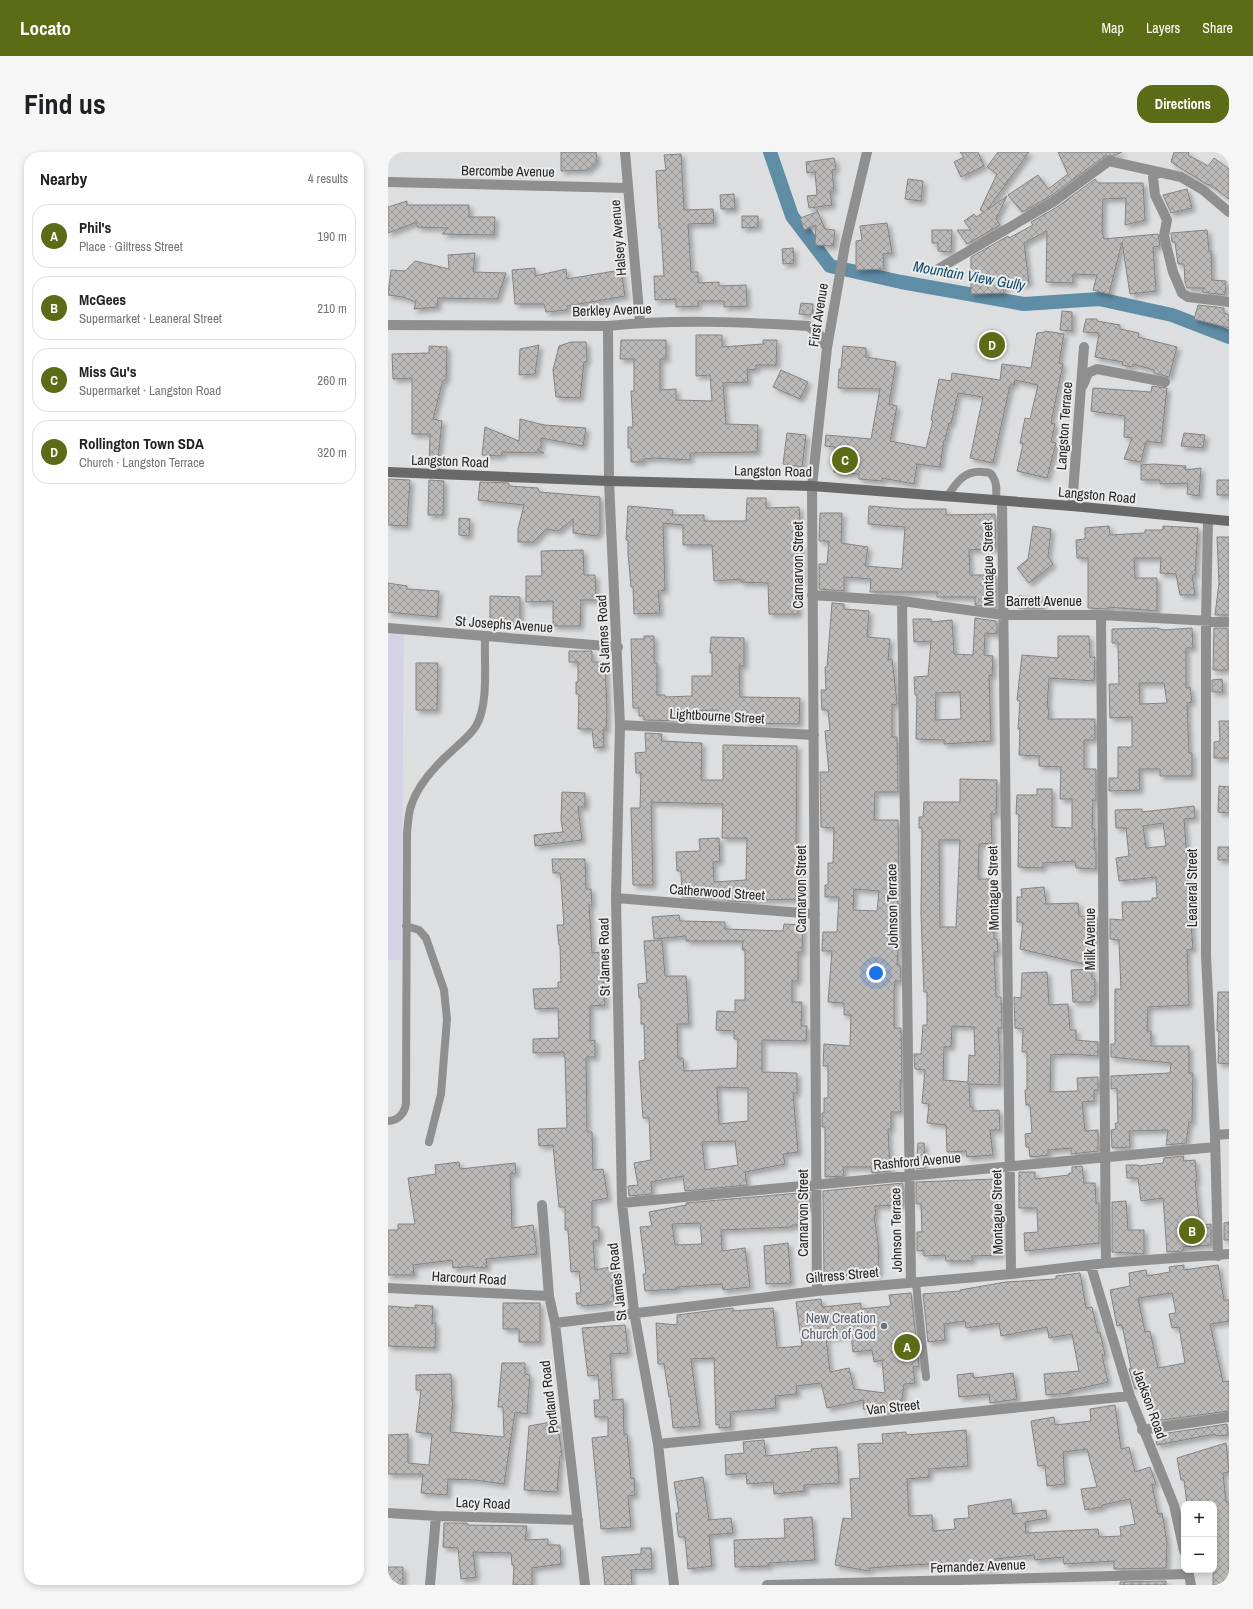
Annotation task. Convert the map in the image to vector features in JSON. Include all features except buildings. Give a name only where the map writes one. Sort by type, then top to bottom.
[{"type":"street","name":"Halsey Avenue","points":[[625,152],[640,322]]},
{"type":"street","name":"First Avenue","points":[[812,486],[827,348],[839,274],[867,152]]},
{"type":"street","points":[[933,272],[1053,202],[1109,161],[1181,177],[1203,190],[1229,212]]},
{"type":"street","points":[[1159,172],[1153,177],[1155,195],[1167,220],[1164,236],[1173,272],[1182,293],[1188,297],[1229,302]]},
{"type":"street","name":"Bercombe Avenue","points":[[388,182],[628,188]]},
{"type":"street","name":"Berkley Avenue","points":[[388,325],[608,326],[640,322],[726,321],[808,326],[819,334],[827,348]]},
{"type":"street","name":"St James Road","points":[[608,326],[609,482],[618,647],[620,725],[616,898],[622,1203],[634,1312],[658,1444],[674,1585]]},
{"type":"street","name":"Langston Terrace","points":[[1072,506],[1084,347]]},
{"type":"street","points":[[1081,390],[1088,373],[1097,370],[1165,382]]},
{"type":"street","name":"Langston Road","points":[[388,472],[609,482],[812,486],[999,502],[1072,506],[1229,521]]},
{"type":"street","name":"Carnarvon Street","points":[[812,486],[817,1291]]},
{"type":"street","name":"Montague Street","points":[[999,502],[1003,615],[1011,1274]]},
{"type":"street","name":"Leaneral Street","points":[[1208,519],[1206,620],[1206,956],[1215,1135],[1218,1256]]},
{"type":"street","name":"Barrett Avenue","points":[[812,596],[902,601],[1003,615],[1101,615],[1229,622]]},
{"type":"street","name":"Johnson Terrace","points":[[902,601],[909,1176],[913,1283]]},
{"type":"street","name":"Milk Avenue","points":[[1101,615],[1106,1263]]},
{"type":"street","name":"St Josephs Avenue","points":[[388,628],[485,638],[618,647]]},
{"type":"street","name":"Lightbourne Street","points":[[620,725],[814,735]]},
{"type":"street","name":"Catherwood Street","points":[[616,898],[815,914]]},
{"type":"street","points":[[1215,1135],[1229,1134]]},
{"type":"street","name":"Rashford Avenue","points":[[622,1203],[1215,1147]]},
{"type":"street","name":"Portland Road","points":[[542,1205],[549,1296],[555,1323],[585,1585]]},
{"type":"street","name":"Giltress Street","points":[[555,1323],[634,1312],[817,1291],[1011,1274],[1091,1266],[1106,1263],[1229,1254]]},
{"type":"street","name":"Jackson Road","points":[[1091,1266],[1130,1396],[1142,1430],[1174,1505],[1181,1537]]},
{"type":"street","name":"Harcourt Road","points":[[388,1288],[549,1296]]},
{"type":"street","name":"Van Street","points":[[658,1444],[1130,1396]]},
{"type":"street","points":[[1142,1430],[1229,1417]]},
{"type":"street","name":"Lacy Road","points":[[388,1513],[436,1516],[578,1520]]},
{"type":"street","points":[[430,1585],[436,1516]]},
{"type":"street","name":"Fernandez Avenue","points":[[767,1585],[1181,1572]]},
{"type":"street","points":[[1188,1573],[1191,1585]]},
{"type":"lane","points":[[947,497],[964,475],[975,471],[989,472],[993,476],[999,502]]},
{"type":"lane","points":[[388,1121],[393,1121],[399,1117],[406,1107],[406,834],[411,806],[418,791],[432,770],[465,740],[476,726],[481,714],[484,692],[485,638]]},
{"type":"lane","points":[[406,926],[419,930],[426,938],[444,990],[447,1019],[441,1094],[428,1142]]},
{"type":"lane","points":[[913,1283],[926,1378]]},
{"type":"shaded area","points":[[388,628],[404,630],[401,960],[388,960]]},
{"type":"waterway","name":"Mountain View Gully","points":[[770,152],[792,216],[830,266],[901,282],[1024,304],[1099,299],[1172,315],[1229,337]]},
{"type":"place","name":"Rollington Town SDA","points":[[992,345]]},
{"type":"place","name":"Miss Gu's","points":[[845,460]]},
{"type":"place","name":"McGees","points":[[1192,1231]]},
{"type":"place","name":"New Creation Church of God","points":[[884,1326]]},
{"type":"place","name":"Phil's","points":[[907,1347]]}]
